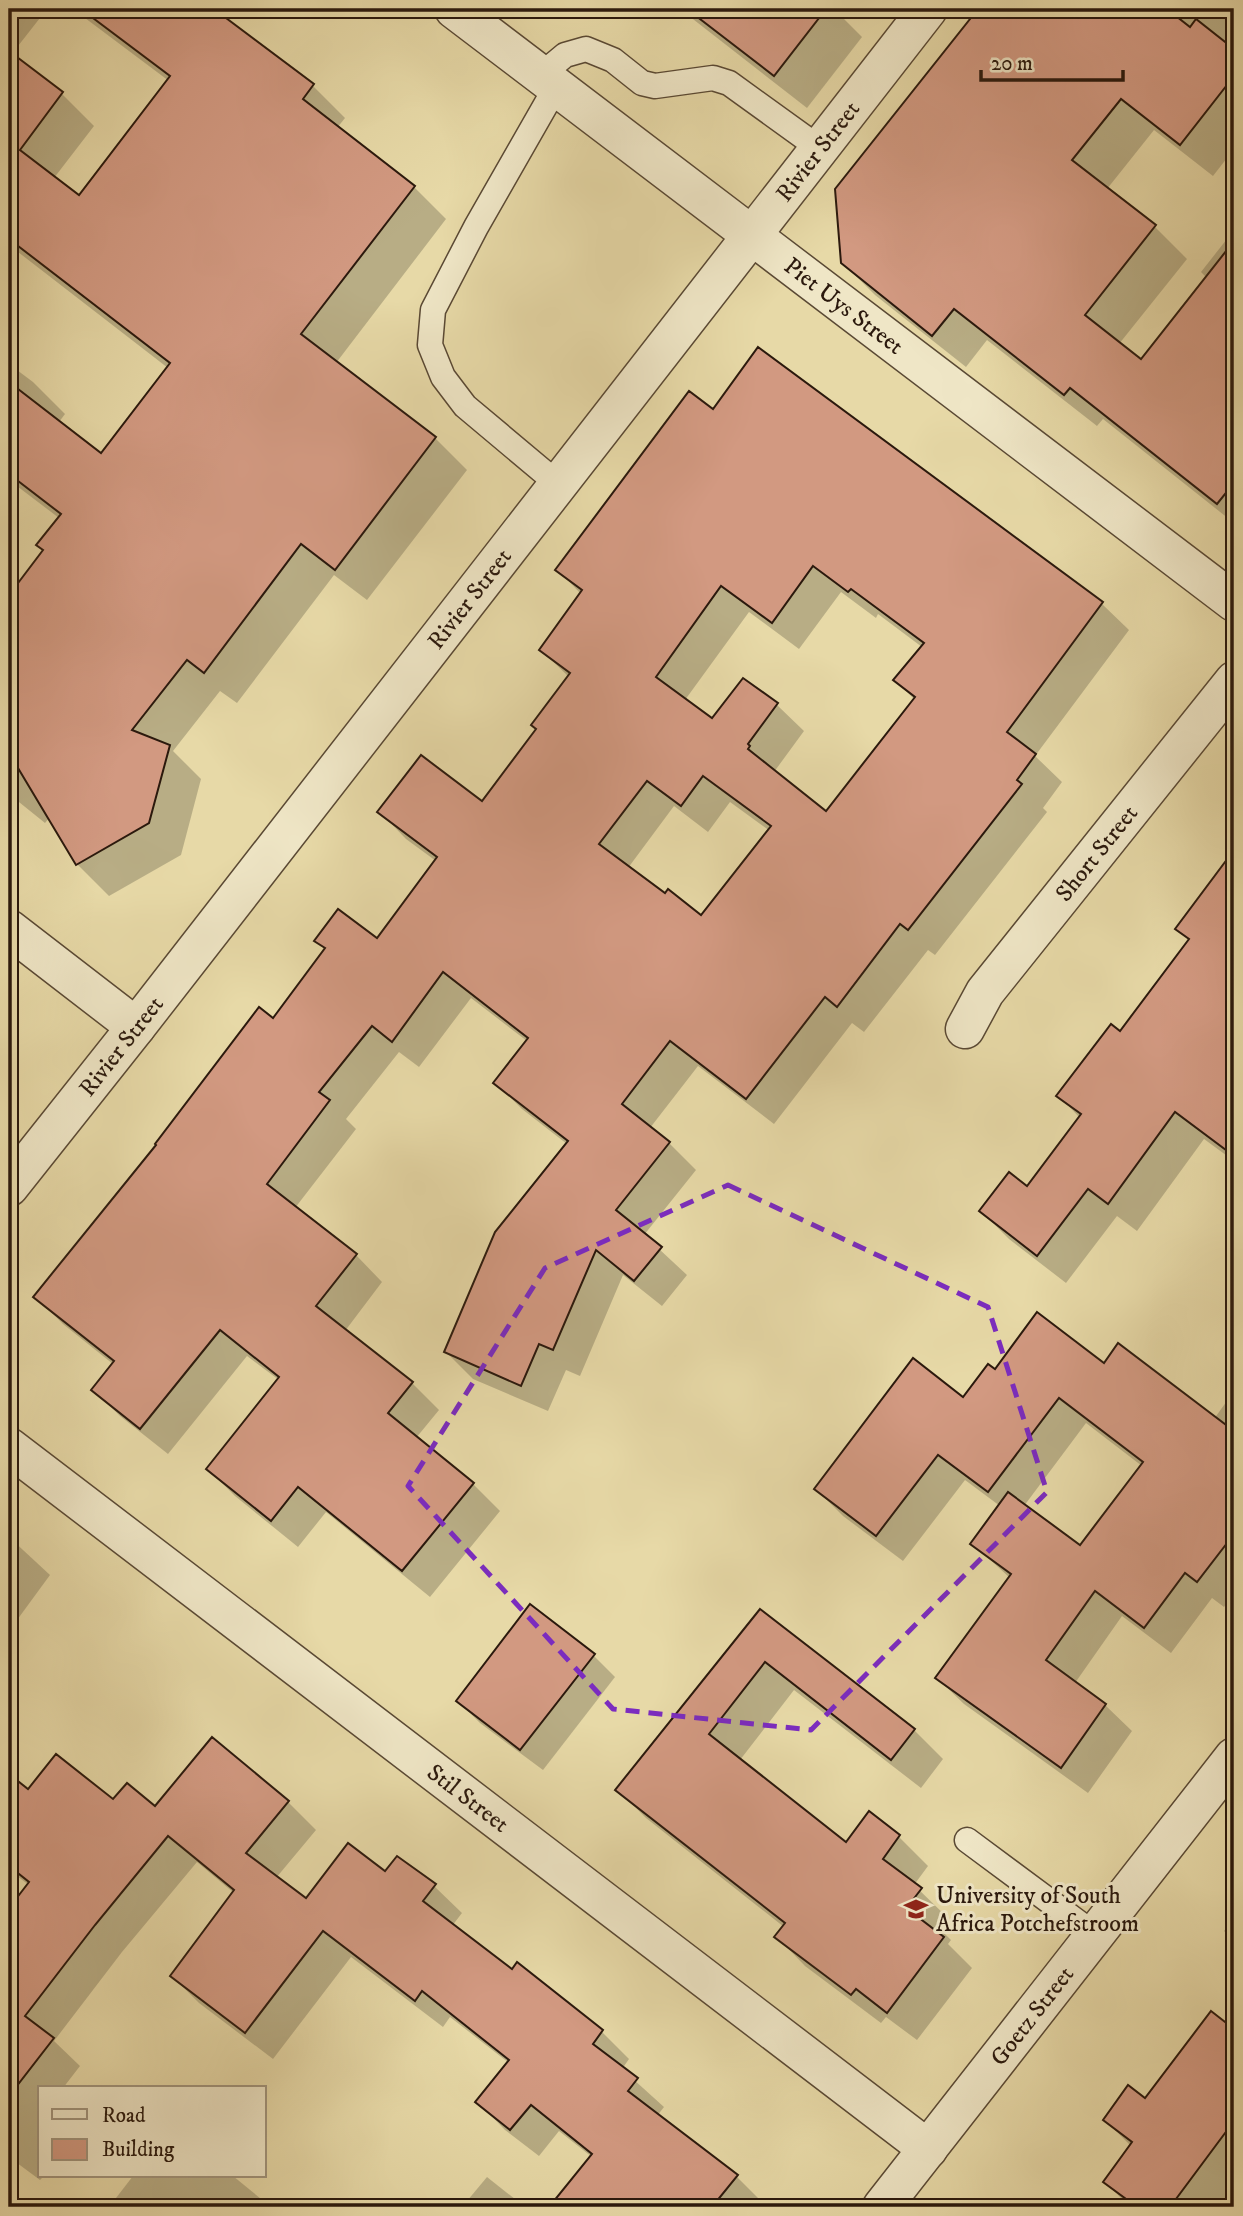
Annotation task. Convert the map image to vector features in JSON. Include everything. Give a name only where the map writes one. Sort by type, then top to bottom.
[{"type":"street","name":"Piet Uys Street","points":[[454,9],[1234,603]]},
{"type":"street","name":"Rivier Street","points":[[9,1187],[928,9]]},
{"type":"street","name":"Short Street","points":[[965,1029],[985,992],[1234,681]]},
{"type":"street","points":[[9,929],[136,1027]]},
{"type":"street","name":"Stil Street","points":[[9,1447],[928,2149]]},
{"type":"street","name":"Goetz Street","points":[[882,2207],[1234,1757]]},
{"type":"lane","points":[[558,485],[465,406],[443,377],[430,345],[433,310],[549,81],[565,55],[586,49],[614,60],[642,83],[655,86],[713,78],[729,83],[820,148]]},
{"type":"lane","points":[[967,1840],[1095,1935]]},
{"type":"highlighted area","points":[[728,1185],[988,1307],[1047,1492],[811,1730],[613,1709],[408,1486],[545,1268]]},
{"type":"building","points":[[81,9],[214,9],[314,84],[303,99],[415,186],[301,334],[436,437],[335,570],[301,544],[204,673],[187,660],[132,730],[170,745],[149,823],[76,865],[9,753],[9,595],[43,550],[36,545],[61,514],[9,474],[9,382],[101,453],[170,363],[9,239],[9,51],[63,92],[20,150],[79,195],[170,76]]},
{"type":"building","points":[[687,9],[826,9],[774,76]]},
{"type":"building","points":[[978,9],[1167,9],[1190,27],[1196,19],[1234,49],[1234,76],[1180,145],[1121,99],[1072,160],[1156,225],[1085,315],[1141,359],[1234,241],[1234,483],[1217,504],[1070,388],[1064,395],[954,309],[932,336],[841,263],[835,189]]},
{"type":"building","points":[[758,347],[1103,602],[1007,732],[1036,754],[1017,780],[1022,784],[908,930],[900,924],[837,1007],[825,997],[746,1099],[670,1041],[622,1104],[670,1142],[616,1210],[662,1247],[634,1281],[596,1250],[553,1350],[539,1344],[521,1386],[444,1352],[495,1232],[568,1141],[493,1083],[528,1038],[443,972],[392,1042],[372,1026],[319,1092],[330,1100],[267,1184],[357,1254],[316,1306],[413,1382],[388,1413],[474,1483],[402,1571],[298,1487],[271,1521],[206,1469],[279,1377],[220,1330],[140,1429],[91,1390],[114,1361],[33,1297],[156,1145],[259,1007],[273,1018],[325,948],[314,941],[338,909],[377,938],[437,857],[377,812],[421,755],[482,801],[536,729],[531,725],[570,673],[539,650],[582,590],[555,570],[689,391],[713,409]],"holes":[[[813,566],[848,592],[851,589],[924,643],[893,680],[915,697],[826,811],[748,749],[748,744],[778,703],[743,678],[712,718],[656,677],[721,586],[772,623]],[[703,776],[771,826],[701,915],[668,889],[665,893],[599,844],[647,781],[681,806]]]},
{"type":"building","points":[[1234,850],[1234,1156],[1175,1112],[1108,1204],[1088,1189],[1037,1256],[979,1211],[1009,1172],[1027,1186],[1081,1114],[1056,1096],[1111,1024],[1120,1031],[1189,939],[1175,929]]},
{"type":"building","points":[[1037,1312],[1104,1363],[1118,1343],[1234,1431],[1234,1534],[1197,1582],[1185,1573],[1144,1628],[1095,1591],[1046,1660],[1106,1704],[1061,1768],[935,1678],[1011,1574],[970,1544],[1008,1492],[1080,1545],[1143,1462],[1059,1398],[988,1492],[938,1455],[876,1536],[814,1489],[913,1358],[963,1397],[988,1364],[995,1369]]},
{"type":"building","points":[[530,1604],[595,1654],[520,1750],[456,1701]]},
{"type":"building","points":[[760,1609],[915,1729],[891,1760],[765,1662],[709,1734],[846,1842],[869,1811],[900,1835],[883,1859],[922,1888],[912,1901],[923,1910],[918,1917],[944,1937],[887,2013],[856,1989],[851,1995],[774,1937],[785,1923],[615,1790]]},
{"type":"building","points":[[212,1737],[289,1801],[246,1853],[306,1898],[348,1843],[385,1871],[397,1856],[436,1884],[423,1901],[512,1969],[517,1962],[603,2030],[593,2044],[638,2078],[628,2091],[738,2175],[712,2207],[549,2207],[592,2154],[531,2105],[510,2130],[475,2102],[509,2060],[422,1991],[415,2001],[323,1931],[245,2033],[170,1976],[234,1890],[168,1836],[25,2016],[54,2038],[9,2096],[9,1908],[29,1882],[9,1866],[9,1774],[28,1789],[56,1754],[113,1799],[127,1783],[155,1806]]},
{"type":"building","points":[[1211,2011],[1234,2029],[1234,2121],[1170,2207],[1137,2207],[1103,2182],[1132,2142],[1103,2120],[1128,2085],[1145,2098]]},
{"type":"place","name":"University of South Africa Potchefstroom","points":[[916,1909]]}]
